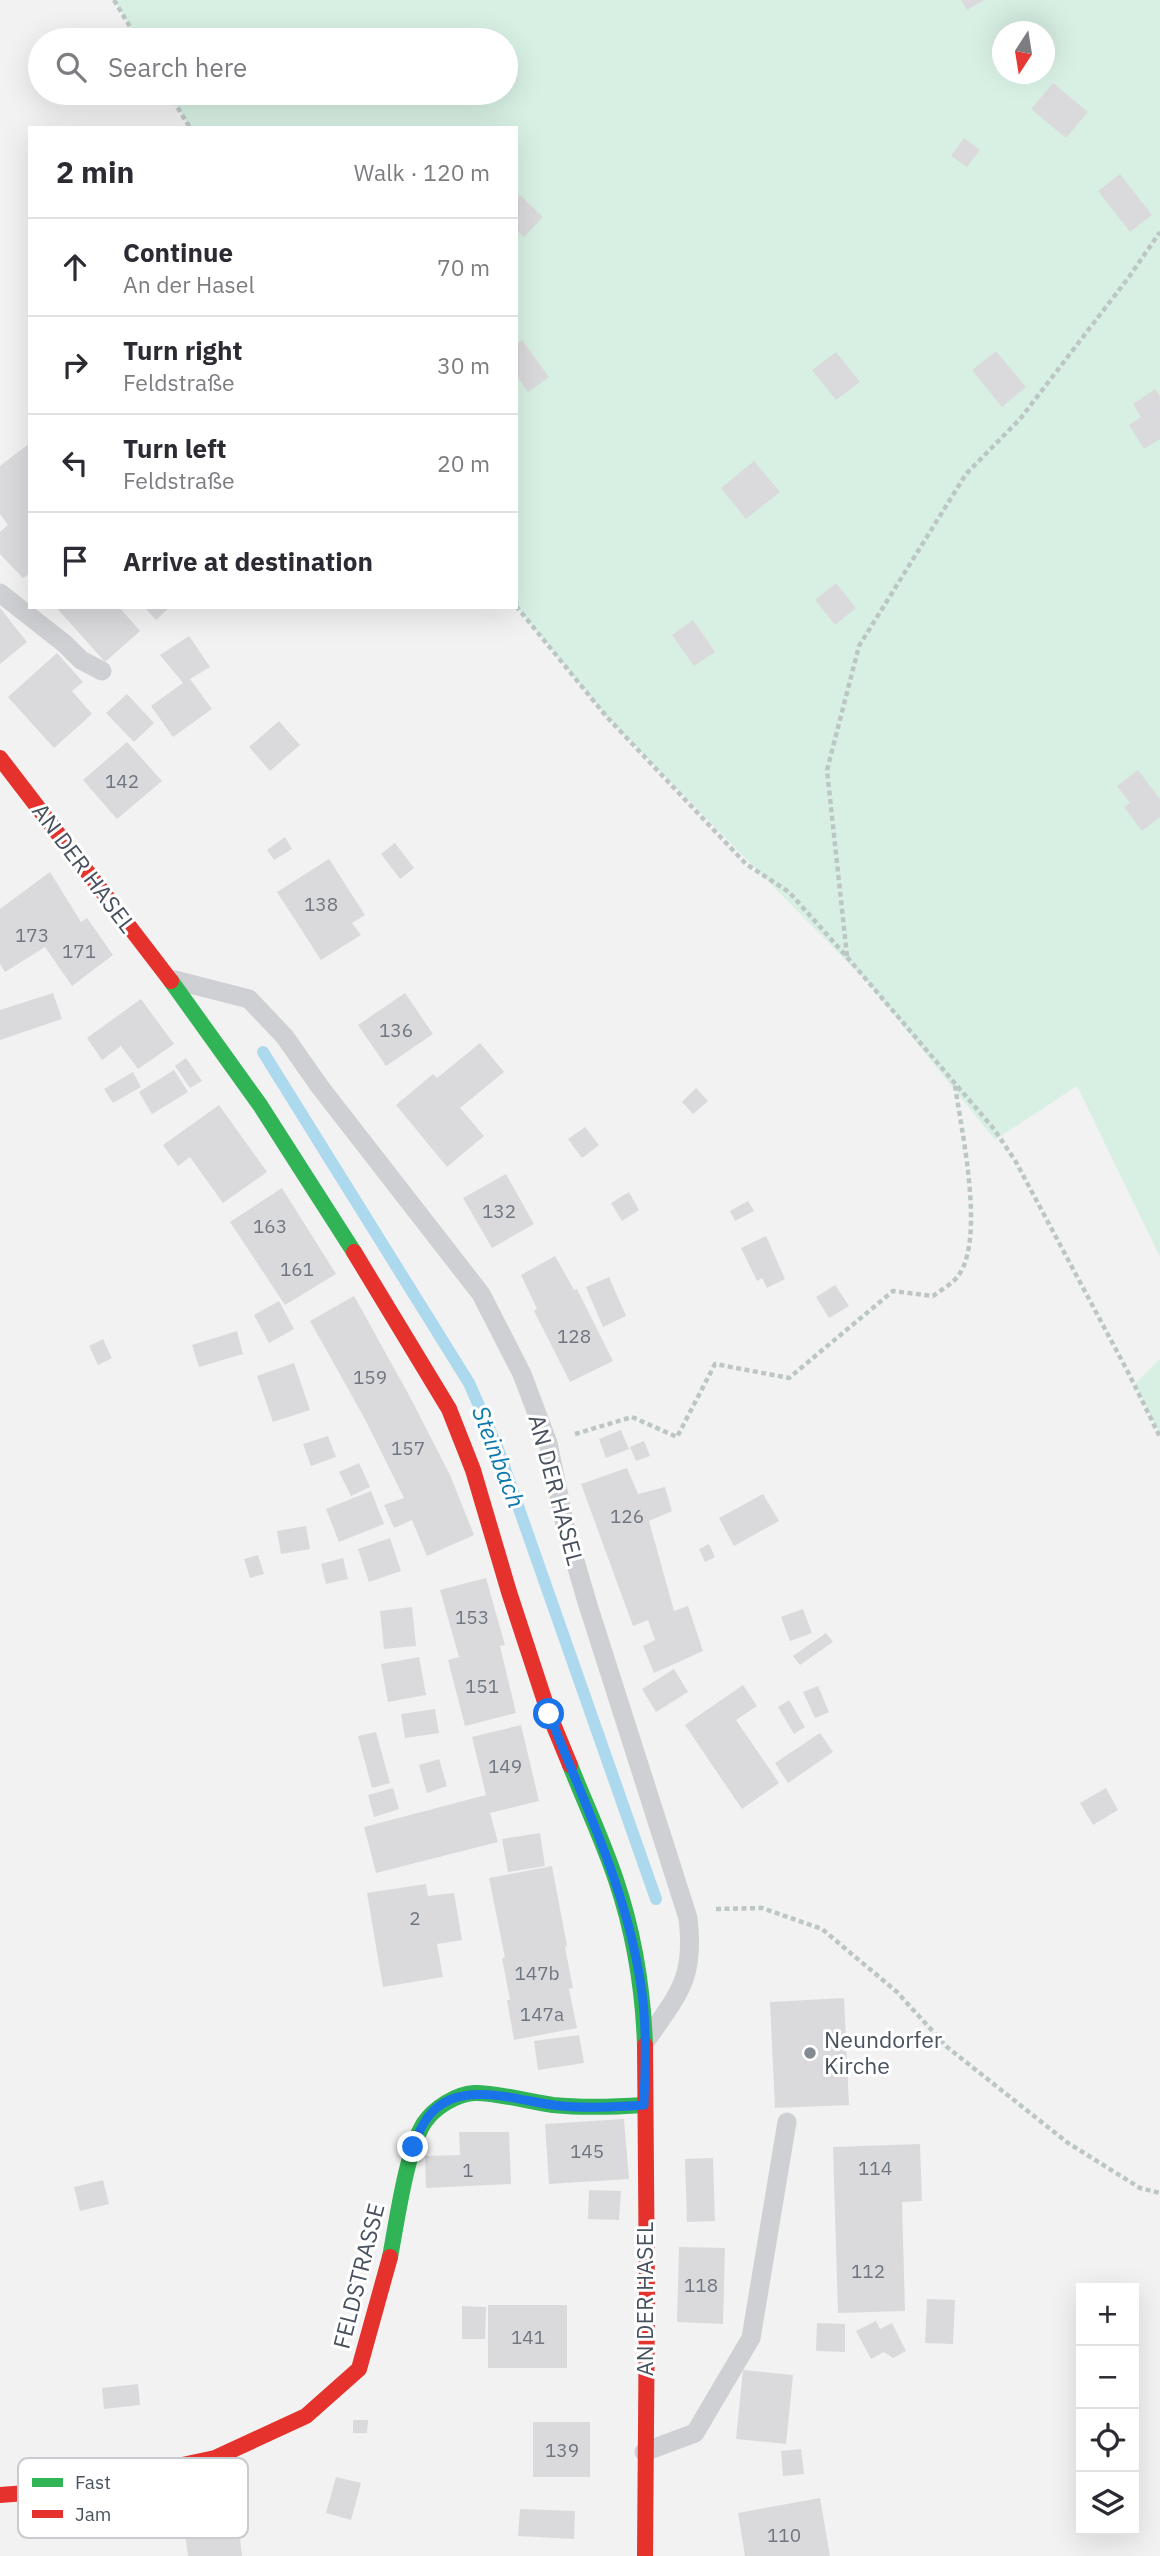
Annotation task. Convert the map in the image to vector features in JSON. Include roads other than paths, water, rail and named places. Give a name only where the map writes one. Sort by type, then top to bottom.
[{"type":"street","name":"AN DER HASEL","points":[[0,758],[169,978],[267,1116],[375,1284],[449,1409],[473,1470],[549,1714],[616,1880],[632,1938],[642,1994],[645,2042],[647,2299],[645,2556]]},
{"type":"street","name":"FELDSTRASSE","points":[[215,2458],[306,2416],[359,2369],[386,2274],[413,2147],[425,2121],[439,2108],[455,2098],[474,2093],[555,2105],[644,2105]]},
{"type":"street","name":"FELDSTRASSE","points":[[0,2495],[18,2494]]},
{"type":"lane","points":[[0,593],[65,644],[81,660],[102,671]]},
{"type":"lane","name":"AN DER HASEL","points":[[169,978],[249,999],[285,1037],[320,1087],[481,1294],[522,1374],[548,1443],[566,1530],[587,1602],[688,1919],[691,1944],[689,1970],[675,1999],[645,2042]]},
{"type":"lane","points":[[645,2452],[695,2432],[751,2338],[787,2122]]},
{"type":"waterway","name":"Steinbach","points":[[263,1052],[469,1383],[498,1449],[656,1899]]},
{"type":"place","name":"Neundorfer Kirche","points":[[810,2053]]}]
